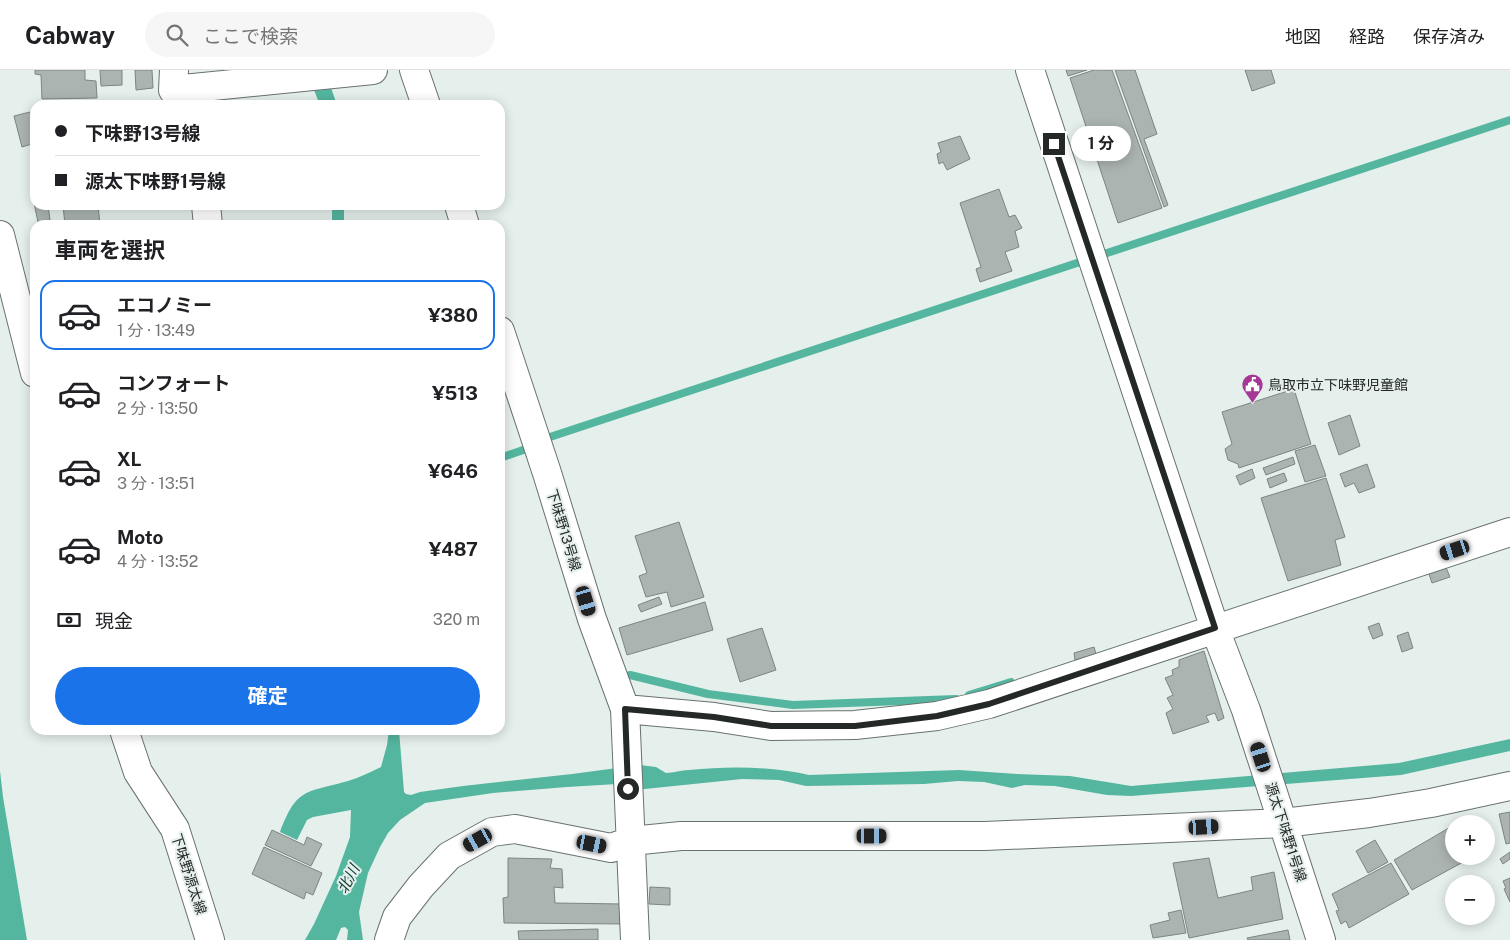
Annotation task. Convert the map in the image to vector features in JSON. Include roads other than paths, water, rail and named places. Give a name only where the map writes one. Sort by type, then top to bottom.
[{"type":"street","points":[[174,70],[173,90],[203,97],[300,77],[373,70]]},
{"type":"street","points":[[414,70],[424,100]]},
{"type":"street","name":"源太下味野1号線","points":[[1030,70],[1215,628],[1246,710],[1321,940]]},
{"type":"street","points":[[0,235],[30,352]]},
{"type":"street","name":"下味野13号線","points":[[505,346],[592,619],[625,709],[635,940]]},
{"type":"street","points":[[625,709],[714,717],[771,726],[855,726],[937,716],[989,704],[1510,532]]},
{"type":"street","name":"下味野源太線","points":[[126,735],[138,772],[175,829],[210,940]]},
{"type":"street","points":[[389,940],[397,918],[420,886],[449,856],[492,832],[515,828],[611,848],[630,842],[681,836],[986,836],[1278,811],[1369,813],[1431,803],[1510,786]]},
{"type":"water","points":[[329,82],[335,100],[318,100],[314,90]]},
{"type":"water","points":[[332,210],[344,210],[344,220],[332,220]]},
{"type":"water","name":"北川","points":[[388,735],[399,735],[404,792],[411,795],[463,786],[640,765],[656,767],[666,773],[734,767],[764,768],[809,775],[959,770],[1070,776],[1131,786],[1399,763],[1510,739],[1510,751],[1401,775],[1131,796],[1107,795],[1055,786],[1025,785],[1012,788],[984,782],[958,781],[924,784],[806,786],[779,780],[742,779],[635,790],[617,784],[567,787],[493,793],[425,803],[400,820],[388,833],[368,873],[359,912],[363,940],[347,940],[348,930],[345,927],[341,928],[336,940],[305,940],[336,876],[350,837],[351,810],[313,817],[307,820],[297,840],[280,832],[286,817],[298,799],[305,794],[352,780],[381,767]]},
{"type":"water","points":[[0,771],[3,797],[27,940],[0,940]]},
{"type":"waterway","points":[[1104,254],[1510,120]]},
{"type":"waterway","points":[[550,437],[1080,262]]},
{"type":"waterway","points":[[505,456],[529,448]]},
{"type":"waterway","points":[[630,675],[708,694],[793,705],[956,699]]},
{"type":"waterway","points":[[969,695],[1011,682]]},
{"type":"place","name":"鳥取市立下味野児童館","points":[[1252,404]]}]
